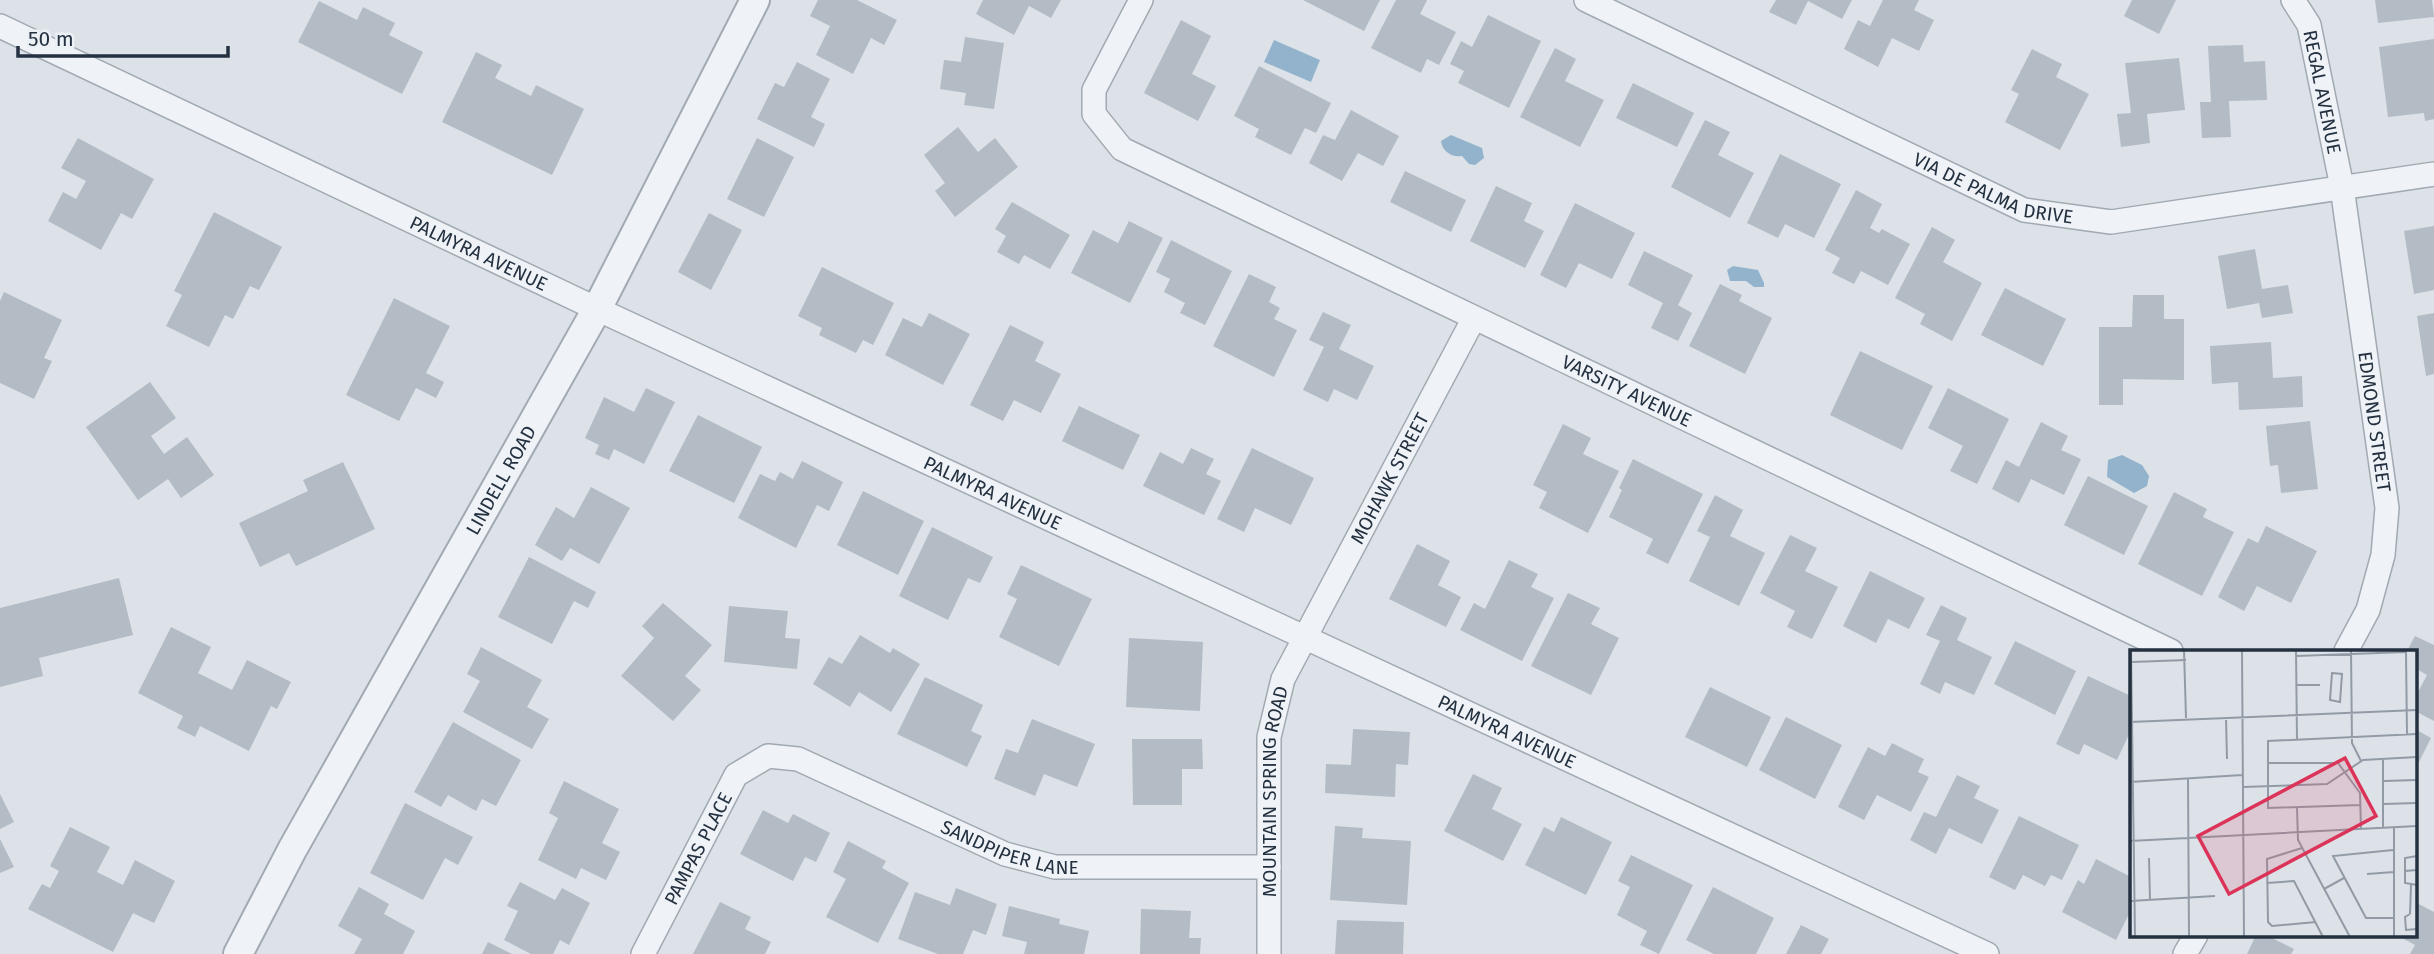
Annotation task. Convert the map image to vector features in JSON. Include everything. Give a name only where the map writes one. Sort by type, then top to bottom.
[{"type":"street","name":"LINDELL ROAD","points":[[238,954],[292,850],[597,309],[755,0]]},
{"type":"street","name":"VARSITY AVENUE","points":[[1140,0],[1094,90],[1094,114],[1122,149],[2169,650]]},
{"type":"street","name":"VIA DE PALMA DRIVE","points":[[1586,0],[2024,210],[2111,222],[2434,174]]},
{"type":"street","name":"REGAL AVENUE","points":[[2293,0],[2309,25],[2342,187]]},
{"type":"street","name":"PALMYRA AVENUE","points":[[0,26],[597,309],[1987,954]]},
{"type":"street","name":"EDMOND STREET","points":[[2342,187],[2387,508],[2383,555],[2368,610],[2347,650]]},
{"type":"street","name":"MOHAWK STREET","points":[[1306,637],[1474,318]]},
{"type":"street","name":"MOUNTAIN SPRING ROAD","points":[[1269,954],[1269,737],[1283,679],[1306,637]]},
{"type":"street","name":"SANDPIPER LANE","points":[[768,756],[798,759],[1005,854],[1055,867],[1269,867]]},
{"type":"street","name":"PAMPAS PLACE","points":[[643,954],[736,775],[768,756]]},
{"type":"street","points":[[2185,954],[2195,936]]},
{"type":"water","points":[[1274,40],[1320,60],[1311,82],[1264,62]]},
{"type":"water","points":[[1451,135],[1482,148],[1484,158],[1475,165],[1469,164],[1462,156],[1448,153],[1441,141]]},
{"type":"water","points":[[1733,266],[1758,270],[1764,287],[1754,287],[1746,281],[1730,281],[1727,270]]},
{"type":"water","points":[[2122,455],[2142,465],[2149,476],[2147,486],[2134,493],[2107,477],[2108,460]]},
{"type":"building","points":[[818,0],[857,0],[897,20],[884,45],[871,38],[853,74],[816,55],[830,26],[810,16]]},
{"type":"building","points":[[983,0],[1061,0],[1051,18],[1029,6],[1014,35],[976,14]]},
{"type":"building","points":[[1303,0],[1380,0],[1364,31]]},
{"type":"building","points":[[1396,0],[1427,0],[1420,14],[1456,32],[1439,65],[1427,59],[1421,73],[1371,48]]},
{"type":"building","points":[[1776,0],[1852,0],[1842,19],[1808,1],[1796,25],[1769,12]]},
{"type":"building","points":[[1883,0],[1919,0],[1914,10],[1934,20],[1919,51],[1892,38],[1878,67],[1844,49],[1858,20],[1870,26]]},
{"type":"building","points":[[2132,0],[2176,0],[2159,34],[2124,16]]},
{"type":"building","points":[[2375,0],[2432,0],[2434,17],[2378,23]]},
{"type":"building","points":[[319,1],[357,20],[363,7],[395,23],[389,35],[423,52],[402,94],[298,42]]},
{"type":"building","points":[[1488,15],[1541,41],[1509,108],[1458,83],[1464,71],[1450,64],[1461,41],[1472,47]]},
{"type":"building","points":[[1181,20],[1211,36],[1192,74],[1216,86],[1198,121],[1144,93]]},
{"type":"building","points":[[965,37],[1004,43],[994,109],[964,105],[966,93],[940,89],[944,60],[961,62]]},
{"type":"building","points":[[2434,39],[2434,119],[2425,121],[2424,113],[2388,117],[2379,47]]},
{"type":"building","points":[[2243,45],[2244,62],[2265,61],[2267,100],[2229,101],[2231,137],[2202,138],[2200,102],[2211,102],[2208,46]]},
{"type":"building","points":[[1555,48],[1576,59],[1565,81],[1604,100],[1580,147],[1520,117]]},
{"type":"building","points":[[2032,49],[2062,64],[2056,77],[2089,94],[2060,150],[2005,122],[2019,94],[2011,90]]},
{"type":"building","points":[[476,52],[502,65],[495,78],[531,96],[536,85],[584,109],[552,175],[442,122]]},
{"type":"building","points":[[2179,58],[2185,110],[2147,114],[2150,143],[2121,147],[2117,114],[2131,113],[2125,63]]},
{"type":"building","points":[[797,62],[830,79],[811,117],[825,124],[814,147],[757,119],[775,83],[784,87]]},
{"type":"building","points":[[1259,66],[1331,103],[1316,133],[1305,128],[1291,155],[1255,137],[1259,129],[1234,116]]},
{"type":"building","points":[[1633,83],[1694,113],[1677,147],[1616,118]]},
{"type":"building","points":[[1351,110],[1399,136],[1383,166],[1358,153],[1342,181],[1309,163],[1323,135],[1335,140]]},
{"type":"building","points":[[1705,120],[1730,132],[1718,155],[1754,173],[1730,218],[1671,187]]},
{"type":"building","points":[[958,127],[978,152],[995,138],[1018,167],[955,217],[935,191],[945,183],[924,155]]},
{"type":"building","points":[[78,138],[154,179],[132,219],[121,213],[101,250],[48,221],[63,192],[76,199],[86,181],[61,168]]},
{"type":"building","points":[[757,138],[794,157],[764,217],[727,199]]},
{"type":"building","points":[[1780,154],[1841,184],[1814,238],[1785,224],[1778,238],[1747,223]]},
{"type":"building","points":[[1405,171],[1466,200],[1451,232],[1390,202]]},
{"type":"building","points":[[1496,186],[1532,203],[1524,221],[1544,231],[1525,268],[1470,241]]},
{"type":"building","points":[[1856,190],[1882,204],[1870,228],[1879,233],[1882,229],[1910,244],[1888,285],[1861,271],[1854,284],[1832,273],[1840,258],[1825,250]]},
{"type":"building","points":[[1012,202],[1070,235],[1050,269],[1024,255],[1019,264],[997,252],[1006,236],[995,229]]},
{"type":"building","points":[[1575,203],[1635,233],[1612,279],[1579,263],[1566,288],[1540,275]]},
{"type":"building","points":[[214,212],[282,247],[259,290],[250,286],[233,319],[225,315],[209,347],[166,326],[182,295],[174,291]]},
{"type":"building","points":[[709,213],[742,230],[711,290],[678,272]]},
{"type":"building","points":[[1129,221],[1163,238],[1130,303],[1071,273],[1093,230],[1118,243]]},
{"type":"building","points":[[2434,226],[2434,290],[2414,294],[2404,231]]},
{"type":"building","points":[[1932,227],[1955,240],[1943,262],[1982,283],[1952,341],[1920,324],[1925,314],[1895,298]]},
{"type":"building","points":[[1171,240],[1232,271],[1205,325],[1180,313],[1185,303],[1164,292],[1170,279],[1156,272]]},
{"type":"building","points":[[2255,249],[2262,289],[2288,285],[2293,313],[2262,318],[2259,303],[2227,309],[2218,256]]},
{"type":"building","points":[[1644,251],[1693,275],[1678,305],[1692,313],[1678,341],[1651,328],[1663,303],[1628,285]]},
{"type":"building","points":[[822,267],[894,303],[873,345],[863,340],[856,353],[819,335],[822,328],[798,316]]},
{"type":"building","points":[[1249,274],[1276,287],[1269,302],[1280,308],[1274,319],[1297,330],[1274,377],[1213,346]]},
{"type":"building","points":[[1720,284],[1742,295],[1739,301],[1772,318],[1745,374],[1689,346]]},
{"type":"building","points":[[2005,288],[2066,319],[2043,366],[1981,335]]},
{"type":"building","points":[[4,292],[62,320],[44,358],[52,361],[34,399],[0,383],[0,301]]},
{"type":"building","points":[[2133,295],[2164,295],[2164,319],[2184,319],[2184,380],[2123,379],[2123,405],[2099,405],[2099,327],[2132,327]]},
{"type":"building","points":[[394,298],[450,326],[426,373],[444,382],[436,398],[416,388],[399,421],[346,395]]},
{"type":"building","points":[[1323,312],[1351,325],[1339,349],[1374,366],[1357,400],[1334,389],[1328,402],[1303,390],[1324,347],[1309,340]]},
{"type":"building","points":[[929,313],[970,334],[943,385],[885,355],[903,318],[922,327]]},
{"type":"building","points":[[2434,313],[2434,374],[2426,376],[2417,316]]},
{"type":"building","points":[[1010,325],[1044,342],[1035,361],[1061,374],[1041,413],[1014,400],[1003,421],[970,405]]},
{"type":"building","points":[[2271,342],[2273,378],[2302,376],[2303,407],[2239,410],[2238,382],[2212,384],[2210,346]]},
{"type":"building","points":[[1860,351],[1933,386],[1902,450],[1830,415]]},
{"type":"building","points":[[150,382],[176,418],[151,436],[164,454],[187,437],[214,475],[181,498],[168,479],[138,500],[86,427]]},
{"type":"building","points":[[646,388],[675,402],[644,464],[614,449],[609,460],[595,454],[599,445],[585,438],[604,397],[634,412]]},
{"type":"building","points":[[1948,388],[2009,419],[1977,484],[1950,471],[1963,446],[1928,428]]},
{"type":"building","points":[[1079,406],[1140,435],[1123,470],[1062,441]]},
{"type":"building","points":[[698,415],[762,447],[734,503],[669,471]]},
{"type":"building","points":[[2310,421],[2318,489],[2281,493],[2278,465],[2270,466],[2266,426]]},
{"type":"building","points":[[2041,422],[2068,436],[2061,450],[2081,459],[2064,495],[2031,479],[2019,503],[1992,489],[2006,460],[2019,467]]},
{"type":"building","points":[[1563,424],[1591,438],[1583,454],[1619,471],[1588,533],[1539,508],[1547,492],[1533,485]]},
{"type":"building","points":[[1191,448],[1214,459],[1206,474],[1221,481],[1204,515],[1143,486],[1160,452],[1183,464]]},
{"type":"building","points":[[1252,448],[1314,478],[1291,525],[1255,508],[1244,532],[1217,519]]},
{"type":"building","points":[[1633,459],[1703,494],[1668,564],[1646,553],[1653,539],[1609,517]]},
{"type":"building","points":[[802,461],[843,482],[829,511],[817,505],[796,548],[738,518],[760,474],[775,481],[780,472],[793,479]]},
{"type":"building","points":[[343,462],[375,529],[296,566],[289,553],[260,567],[239,523],[308,491],[303,480]]},
{"type":"building","points":[[2088,476],[2148,506],[2124,555],[2064,525]]},
{"type":"building","points":[[591,487],[630,508],[599,564],[570,548],[562,561],[535,545],[556,507],[574,518]]},
{"type":"building","points":[[863,491],[924,521],[898,575],[837,545]]},
{"type":"building","points":[[2174,492],[2207,509],[2203,517],[2234,532],[2202,596],[2138,564]]},
{"type":"building","points":[[1715,495],[1743,510],[1730,536],[1765,553],[1739,606],[1689,581],[1710,537],[1697,531]]},
{"type":"building","points":[[2266,526],[2317,551],[2291,603],[2257,586],[2244,611],[2218,597],[2248,538],[2258,543]]},
{"type":"building","points":[[932,527],[993,557],[980,583],[968,578],[948,620],[899,596]]},
{"type":"building","points":[[1790,535],[1817,548],[1805,571],[1838,587],[1812,639],[1787,627],[1795,611],[1760,593]]},
{"type":"building","points":[[1417,544],[1450,561],[1438,585],[1461,597],[1446,627],[1389,599]]},
{"type":"building","points":[[529,557],[596,592],[588,608],[574,601],[552,644],[498,617]]},
{"type":"building","points":[[1509,560],[1538,574],[1531,587],[1554,598],[1522,661],[1460,630],[1474,603],[1485,609]]},
{"type":"building","points":[[1021,565],[1092,599],[1059,666],[999,637],[1017,599],[1007,594]]},
{"type":"building","points":[[1870,571],[1925,598],[1909,629],[1888,619],[1876,643],[1843,626]]},
{"type":"building","points":[[119,578],[133,635],[39,658],[43,676],[0,687],[0,608]]},
{"type":"building","points":[[1568,593],[1600,608],[1591,624],[1619,638],[1591,695],[1531,666]]},
{"type":"building","points":[[663,603],[712,645],[685,676],[701,690],[673,721],[621,676],[654,638],[642,626]]},
{"type":"building","points":[[1941,605],[1967,618],[1957,640],[1992,657],[1974,695],[1945,682],[1940,694],[1920,684],[1940,641],[1926,635]]},
{"type":"building","points":[[729,606],[788,611],[785,638],[800,639],[797,669],[724,662]]},
{"type":"building","points":[[171,627],[211,647],[198,673],[232,690],[247,660],[291,682],[277,709],[271,706],[249,751],[200,726],[195,737],[177,728],[183,716],[138,693]]},
{"type":"building","points":[[860,635],[890,653],[893,648],[920,664],[891,712],[859,692],[850,707],[813,684],[829,657],[842,664]]},
{"type":"building","points":[[2415,636],[2434,645],[2434,721],[2416,712],[2416,696],[2427,675],[2416,669],[2416,650],[2408,650]]},
{"type":"building","points":[[1129,638],[1203,642],[1200,711],[1126,707]]},
{"type":"building","points":[[2015,641],[2076,671],[2055,715],[1994,684]]},
{"type":"building","points":[[481,647],[542,680],[527,707],[549,719],[532,749],[463,712],[480,681],[467,674]]},
{"type":"building","points":[[2088,676],[2130,696],[2130,732],[2117,760],[2084,744],[2079,755],[2056,744]]},
{"type":"building","points":[[925,677],[983,705],[971,731],[982,736],[967,767],[897,734]]},
{"type":"building","points":[[1710,687],[1771,717],[1747,767],[1685,737]]},
{"type":"building","points":[[1786,717],[1842,745],[1815,799],[1759,770]]},
{"type":"building","points":[[1032,719],[1095,744],[1077,787],[1044,774],[1035,796],[994,779],[1006,749],[1018,753]]},
{"type":"building","points":[[453,722],[521,760],[496,806],[482,799],[476,811],[448,795],[441,807],[414,792]]},
{"type":"building","points":[[1353,729],[1410,732],[1408,765],[1396,764],[1395,797],[1325,793],[1326,764],[1351,765]]},
{"type":"building","points":[[2416,730],[2431,738],[2416,768]]},
{"type":"building","points":[[1132,739],[1202,739],[1203,769],[1182,769],[1182,805],[1133,805]]},
{"type":"building","points":[[1892,743],[1924,759],[1918,772],[1929,777],[1911,812],[1877,795],[1864,820],[1838,807],[1868,747],[1885,756]]},
{"type":"building","points":[[1473,774],[1502,788],[1492,809],[1522,824],[1503,861],[1444,831]]},
{"type":"building","points":[[1957,775],[1980,786],[1974,798],[1999,810],[1982,844],[1949,828],[1936,854],[1910,840],[1924,812],[1936,817]]},
{"type":"building","points":[[564,781],[619,809],[602,843],[620,852],[606,880],[581,868],[576,879],[538,860],[558,818],[549,813]]},
{"type":"building","points":[[0,794],[14,822],[0,829]]},
{"type":"building","points":[[405,803],[473,837],[458,865],[445,858],[423,900],[370,873]]},
{"type":"building","points":[[763,810],[788,823],[793,814],[830,833],[816,862],[805,857],[793,881],[740,854]]},
{"type":"building","points":[[2019,816],[2079,845],[2062,880],[2051,875],[2045,886],[2023,875],[2015,890],[1989,877]]},
{"type":"building","points":[[1561,817],[1612,842],[1586,895],[1525,865],[1544,827],[1554,832]]},
{"type":"building","points":[[1335,826],[1363,828],[1362,838],[1411,841],[1407,905],[1330,900]]},
{"type":"building","points":[[70,827],[110,847],[97,872],[123,885],[135,860],[175,881],[154,923],[133,913],[113,952],[28,909],[42,884],[50,888],[59,871],[50,866]]},
{"type":"building","points":[[0,839],[14,867],[0,873]]},
{"type":"building","points":[[848,841],[886,861],[882,868],[909,883],[878,943],[826,917],[846,879],[833,872]]},
{"type":"building","points":[[1631,855],[1693,885],[1659,954],[1640,945],[1647,931],[1617,915],[1630,887],[1618,881]]},
{"type":"building","points":[[2096,859],[2130,876],[2130,912],[2116,940],[2062,912],[2078,880],[2084,884]]},
{"type":"building","points":[[520,882],[555,900],[562,888],[590,903],[569,945],[560,940],[553,954],[531,954],[504,940],[518,911],[507,906]]},
{"type":"building","points":[[359,887],[389,904],[384,914],[415,931],[403,954],[354,954],[362,939],[338,926]]},
{"type":"building","points":[[1713,887],[1774,918],[1756,954],[1714,954],[1686,940]]},
{"type":"building","points":[[956,888],[997,904],[986,935],[973,930],[963,954],[938,954],[898,939],[915,892],[950,905]]},
{"type":"building","points":[[720,902],[751,917],[745,929],[771,942],[765,954],[693,954]]},
{"type":"building","points":[[2417,903],[2434,912],[2434,954],[2410,954],[2415,945],[2399,936],[2416,936]]},
{"type":"building","points":[[1009,906],[1060,919],[1059,924],[1089,931],[1084,954],[1024,954],[1027,942],[1002,936]]},
{"type":"building","points":[[1141,909],[1191,911],[1189,938],[1201,938],[1200,954],[1140,954]]},
{"type":"building","points":[[1337,920],[1404,922],[1403,954],[1335,954]]},
{"type":"building","points":[[1801,925],[1829,939],[1821,954],[1786,954]]},
{"type":"building","points":[[2256,936],[2268,936],[2294,949],[2291,954],[2247,954]]},
{"type":"building","points":[[488,942],[512,954],[482,954]]}]
